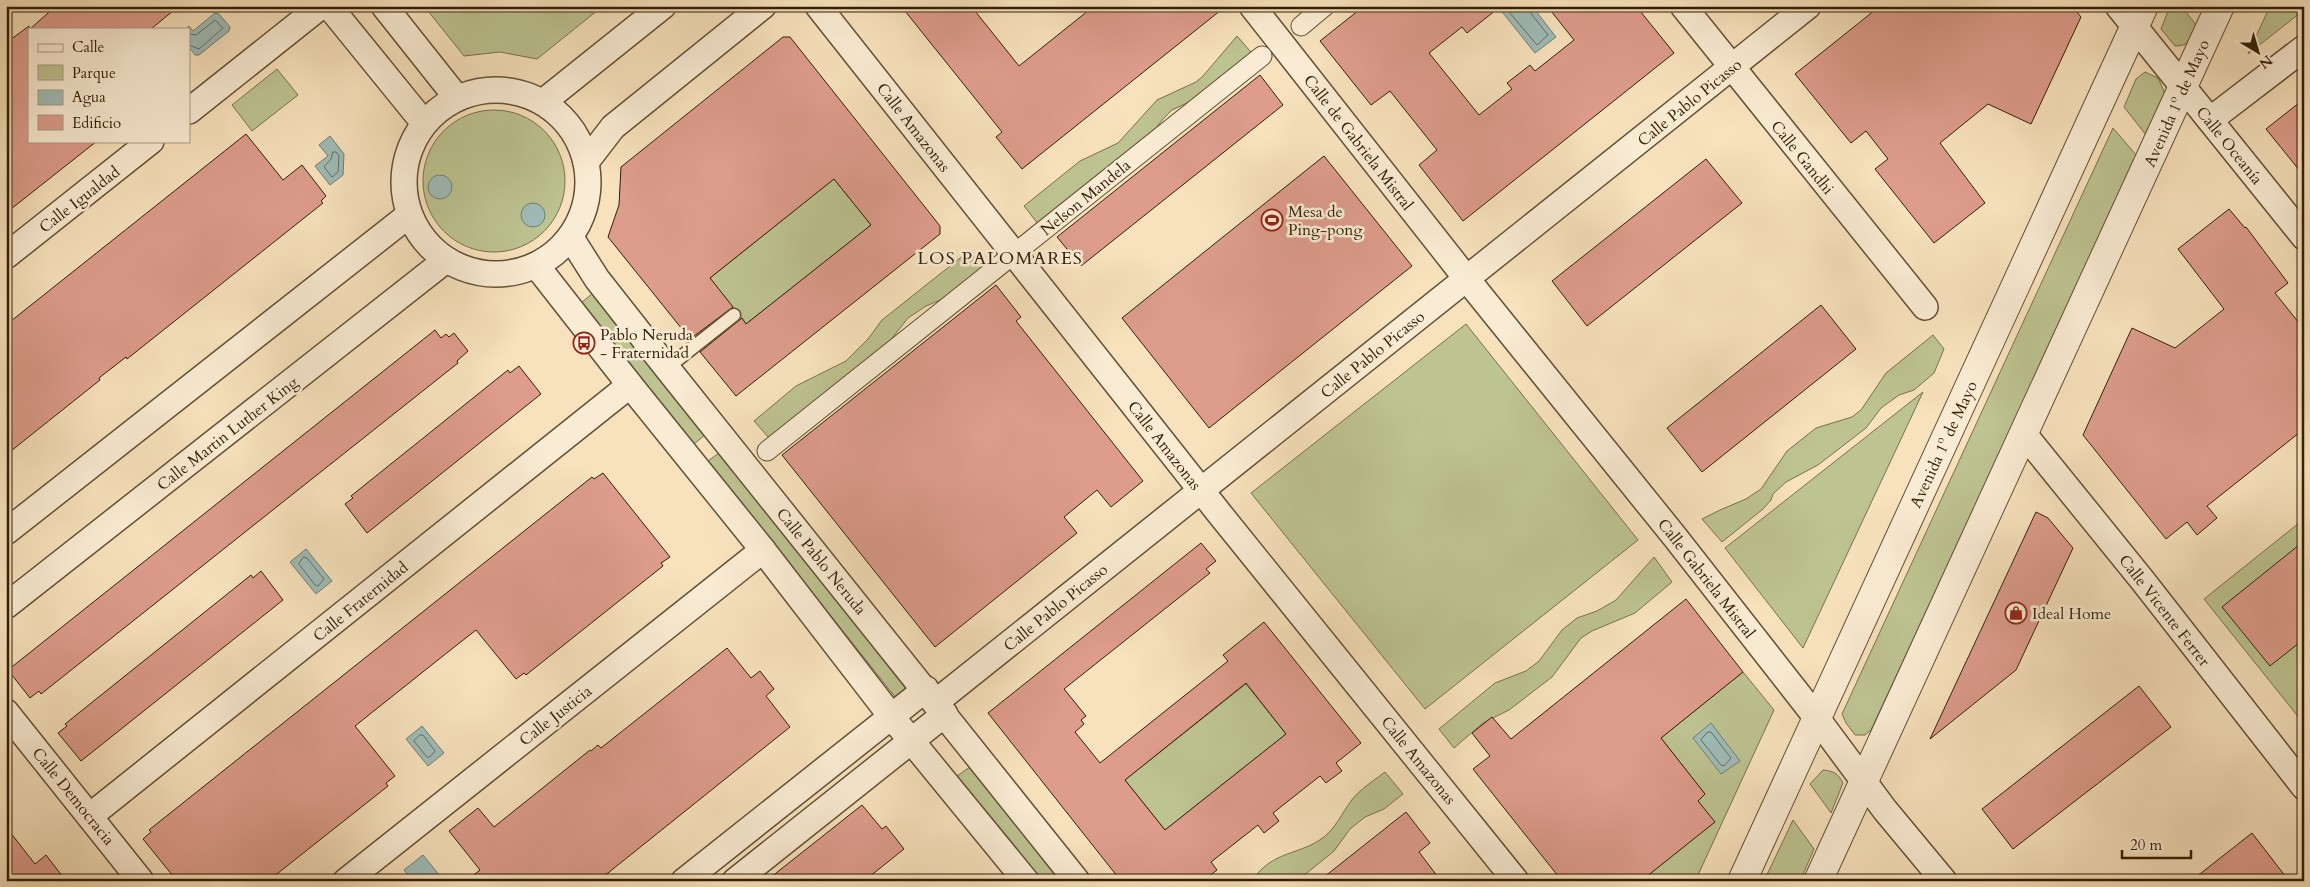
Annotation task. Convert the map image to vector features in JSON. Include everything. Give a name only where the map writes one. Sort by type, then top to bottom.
[{"type":"street","points":[[190,110],[322,6]]},
{"type":"street","points":[[329,6],[424,123]]},
{"type":"street","points":[[384,6],[458,98]]},
{"type":"street","points":[[543,102],[663,6]]},
{"type":"street","points":[[586,162],[613,127],[763,6]]},
{"type":"street","name":"Calle Amazonas","points":[[818,6],[1201,490],[1516,881]]},
{"type":"street","name":"Calle de Gabriela Mistral","points":[[1252,6],[1466,278]]},
{"type":"street","points":[[1301,26],[1325,6]]},
{"type":"street","name":"Calle Gandhi","points":[[1683,6],[1924,307]]},
{"type":"street","name":"Calle Pablo Picasso","points":[[735,881],[911,740],[936,702],[1808,6]]},
{"type":"street","name":"Calle Oceanía","points":[[2118,6],[2140,17],[2182,88],[2304,237]]},
{"type":"street","name":"Avenida 1º de Mayo","points":[[1818,881],[2220,6]]},
{"type":"street","name":"Avenida 1º de Mayo","points":[[1742,881],[2140,17]]},
{"type":"street","points":[[2210,120],[2304,48]]},
{"type":"street","name":"Nelson Mandela","points":[[767,451],[1262,56]]},
{"type":"street","points":[[501,89],[543,102],[558,110],[580,143],[586,162],[588,184],[586,203],[571,238],[536,265],[514,272],[491,274],[467,270],[446,260],[424,240],[409,214],[403,193],[404,167],[424,123],[458,98],[501,89]]},
{"type":"street","name":"Calle Igualdad","points":[[6,256],[150,142]]},
{"type":"street","points":[[6,532],[409,214]]},
{"type":"street","name":"Calle Pablo Neruda","points":[[571,238],[597,279],[667,368],[936,702],[1077,881]]},
{"type":"street","name":"Calle Martin Luther King","points":[[6,606],[446,260]]},
{"type":"street","points":[[536,265],[630,386],[763,550],[891,716],[1026,881]]},
{"type":"street","name":"Calle Gabriela Mistral","points":[[1466,278],[1675,537],[1816,717],[1885,810],[1944,881]]},
{"type":"street","name":"Calle Fraternidad","points":[[90,816],[630,386]]},
{"type":"street","name":"Calle Vicente Ferrer","points":[[2024,434],[2143,581],[2304,787]]},
{"type":"street","name":"Calle Justicia","points":[[346,881],[763,550]]},
{"type":"street","name":"Calle Pablo Picasso","points":[[684,881],[891,716],[936,702]]},
{"type":"street","name":"Calle Democracia","points":[[6,712],[141,881]]},
{"type":"lane","points":[[667,368],[734,315]]},
{"type":"green space","points":[[424,6],[603,6],[537,59],[500,52],[464,56]]},
{"type":"green space","points":[[2170,6],[2181,6],[2197,26],[2191,38],[2184,45],[2175,46],[2161,29]]},
{"type":"green space","points":[[2270,6],[2304,6],[2304,10],[2248,54]]},
{"type":"green space","points":[[1237,36],[1256,58],[1219,88],[1172,110],[1140,148],[1038,224],[1024,206],[1080,161],[1118,143],[1157,100],[1196,82]]},
{"type":"green space","points":[[277,69],[298,95],[252,131],[232,105]]},
{"type":"green space","points":[[2145,72],[2158,78],[2164,91],[2164,97],[2146,135],[2124,107],[2136,79]]},
{"type":"green space","points":[[494,110],[521,116],[533,122],[544,131],[553,142],[559,154],[565,181],[559,208],[553,220],[544,231],[533,240],[521,246],[494,252],[467,246],[455,240],[444,231],[435,220],[429,208],[423,181],[429,154],[435,142],[444,131],[455,122],[467,116]]},
{"type":"green space","points":[[2113,128],[2137,156],[1871,730],[1865,735],[1855,735],[1842,714]]},
{"type":"green space","points":[[834,179],[871,225],[746,324],[710,278]]},
{"type":"green space","points":[[969,251],[987,272],[968,288],[926,306],[908,318],[889,342],[769,438],[754,421],[796,386],[846,361],[868,339],[882,320]]},
{"type":"green space","points":[[593,293],[706,434],[694,444],[581,303]]},
{"type":"green space","points":[[1466,324],[1638,540],[1425,709],[1251,493]]},
{"type":"green space","points":[[1933,335],[1944,349],[1934,373],[1914,390],[1899,395],[1881,408],[1866,428],[1818,465],[1786,482],[1773,494],[1771,500],[1763,509],[1722,542],[1702,519],[1746,499],[1761,489],[1787,451],[1816,428],[1852,417],[1861,410],[1886,373]]},
{"type":"green space","points":[[1923,392],[1803,648],[1725,548]]},
{"type":"green space","points":[[719,453],[907,690],[896,698],[708,461]]},
{"type":"green space","points":[[2304,519],[2304,724],[2204,599]]},
{"type":"green space","points":[[1654,557],[1672,582],[1635,613],[1592,631],[1581,638],[1552,677],[1509,710],[1483,723],[1454,748],[1439,729],[1495,683],[1526,671],[1539,661],[1562,630],[1577,618],[1597,611],[1616,600]]},
{"type":"green space","points":[[1743,672],[1774,710],[1698,875],[1691,881],[1641,881],[1714,822],[1698,801],[1705,794],[1661,738]]},
{"type":"green space","points":[[1246,684],[1286,734],[1165,830],[1125,780]]},
{"type":"green space","points":[[970,767],[1061,881],[1041,881],[957,776]]},
{"type":"green space","points":[[1823,770],[1835,773],[1843,783],[1831,813],[1810,784]]},
{"type":"green space","points":[[1385,772],[1403,794],[1384,809],[1365,817],[1350,829],[1334,851],[1297,881],[1252,881],[1260,871],[1277,858],[1305,848],[1324,837],[1334,827],[1357,794]]},
{"type":"green space","points":[[1793,820],[1814,849],[1800,881],[1764,881]]},
{"type":"water","points":[[1501,6],[1532,6],[1556,37],[1535,53],[1499,8]]},
{"type":"water","points":[[215,13],[219,14],[230,27],[229,31],[199,55],[195,55],[190,48],[190,28],[187,28],[189,26],[193,31]]},
{"type":"water","points":[[330,136],[344,154],[343,175],[330,185],[315,166],[328,156],[319,145]]},
{"type":"water","points":[[440,175],[445,176],[451,182],[451,192],[445,198],[440,199],[435,198],[429,192],[428,187],[429,182],[435,176]]},
{"type":"water","points":[[533,203],[542,206],[545,215],[542,224],[533,227],[524,224],[521,215],[524,206]]},
{"type":"water","points":[[306,549],[332,581],[316,594],[290,562]]},
{"type":"water","points":[[1711,723],[1740,761],[1721,774],[1693,738]]},
{"type":"water","points":[[422,726],[444,753],[428,766],[406,739]]},
{"type":"water","points":[[423,855],[444,881],[413,881],[404,870]]},
{"type":"building","points":[[56,6],[179,6],[152,28],[31,28]]},
{"type":"building","points":[[901,6],[971,6],[1019,66],[1094,6],[1226,6],[1022,169],[996,137],[1002,132]]},
{"type":"building","points":[[1364,6],[1501,6],[1467,33],[1462,27],[1429,53],[1479,115],[1512,89],[1507,83],[1530,65],[1535,71],[1574,40],[1547,6],[1636,6],[1674,53],[1463,221],[1419,165],[1437,150],[1390,91],[1371,105],[1320,41]]},
{"type":"building","points":[[1880,6],[2072,6],[2081,17],[2031,124],[1988,104],[1940,143],[1985,203],[1934,243],[1875,169],[1888,159],[1866,131],[1851,143],[1795,74]]},
{"type":"building","points":[[29,26],[28,142],[96,142],[6,213],[6,43]]},
{"type":"building","points":[[783,37],[790,37],[940,226],[940,234],[736,396],[700,352],[742,318],[746,324],[871,225],[834,179],[710,278],[733,307],[690,339],[608,237],[619,205],[621,167]]},
{"type":"building","points":[[1260,75],[1283,105],[1081,266],[1057,237]]},
{"type":"building","points":[[2304,99],[2304,176],[2266,129]]},
{"type":"building","points":[[246,134],[283,180],[302,165],[326,196],[321,201],[323,203],[127,359],[126,357],[99,378],[100,380],[6,455],[6,325]]},
{"type":"building","points":[[1324,156],[1412,266],[1209,428],[1122,318]]},
{"type":"building","points":[[1706,159],[1742,203],[1587,326],[1552,281]]},
{"type":"building","points":[[2229,209],[2246,227],[2288,283],[2275,293],[2304,329],[2304,429],[2207,506],[2217,518],[2197,535],[2187,522],[2166,539],[2083,435],[2132,328],[2175,348],[2224,309],[2178,249]]},
{"type":"building","points":[[996,285],[1021,317],[1016,321],[1143,481],[1111,507],[1097,490],[1064,517],[1077,533],[935,647],[782,455]]},
{"type":"building","points":[[1821,305],[1856,349],[1702,472],[1667,428]]},
{"type":"building","points":[[435,330],[441,338],[446,334],[449,337],[454,333],[468,351],[457,361],[458,363],[41,694],[39,691],[30,698],[8,670]]},
{"type":"building","points":[[519,366],[541,394],[367,533],[345,504],[353,498],[351,496],[508,370],[510,373]]},
{"type":"building","points":[[603,473],[670,557],[661,563],[663,566],[526,675],[524,673],[516,679],[476,630],[355,726],[395,776],[386,783],[388,786],[268,881],[177,881],[143,839],[151,832],[149,830],[592,477],[594,479]]},
{"type":"building","name":"Ideal Home","points":[[2036,512],[2048,518],[2073,548],[2016,670],[1930,739]]},
{"type":"building","points":[[2304,541],[2304,639],[2270,666],[2222,607]]},
{"type":"building","points":[[1201,543],[1216,561],[1206,569],[1210,573],[1064,689],[1086,716],[1081,720],[1084,724],[1075,732],[1100,763],[1228,661],[1223,655],[1264,622],[1361,743],[1336,763],[1342,771],[1326,783],[1320,776],[1273,813],[1279,821],[1264,833],[1258,825],[1211,862],[1217,870],[1203,881],[1121,881],[988,713]],"holes":[[[1246,683],[1286,734],[1165,830],[1125,780]]]},
{"type":"building","points":[[261,571],[283,600],[81,761],[58,733],[67,726],[65,724],[251,575],[253,578]]},
{"type":"building","points":[[1686,599],[1743,672],[1661,738],[1705,794],[1698,801],[1715,822],[1641,881],[1562,881],[1473,769],[1490,756],[1472,733],[1492,717],[1511,739]]},
{"type":"building","points":[[727,648],[751,678],[760,671],[774,689],[766,696],[790,727],[598,881],[466,881],[480,870],[449,831],[478,808],[494,827],[590,750],[598,745],[601,748]]},
{"type":"building","points":[[2139,686],[2171,727],[2013,849],[1982,809]]},
{"type":"building","points":[[862,805],[882,829],[886,826],[904,849],[864,881],[766,881]]},
{"type":"building","points":[[1406,812],[1430,843],[1419,852],[1441,881],[1319,881]]},
{"type":"building","points":[[6,827],[35,864],[46,855],[66,881],[6,881]]},
{"type":"building","points":[[2252,833],[2289,881],[2191,881]]},
{"type":"place","name":"Mesa de Ping-pong","points":[[1272,220]]},
{"type":"place","name":"Pablo Neruda - Fraternidad","points":[[584,343]]},
{"type":"place","name":"Ideal Home","points":[[2016,613]]},
{"type":"district","name":"LOS PALOMARES","points":[[1000,258]]}]
